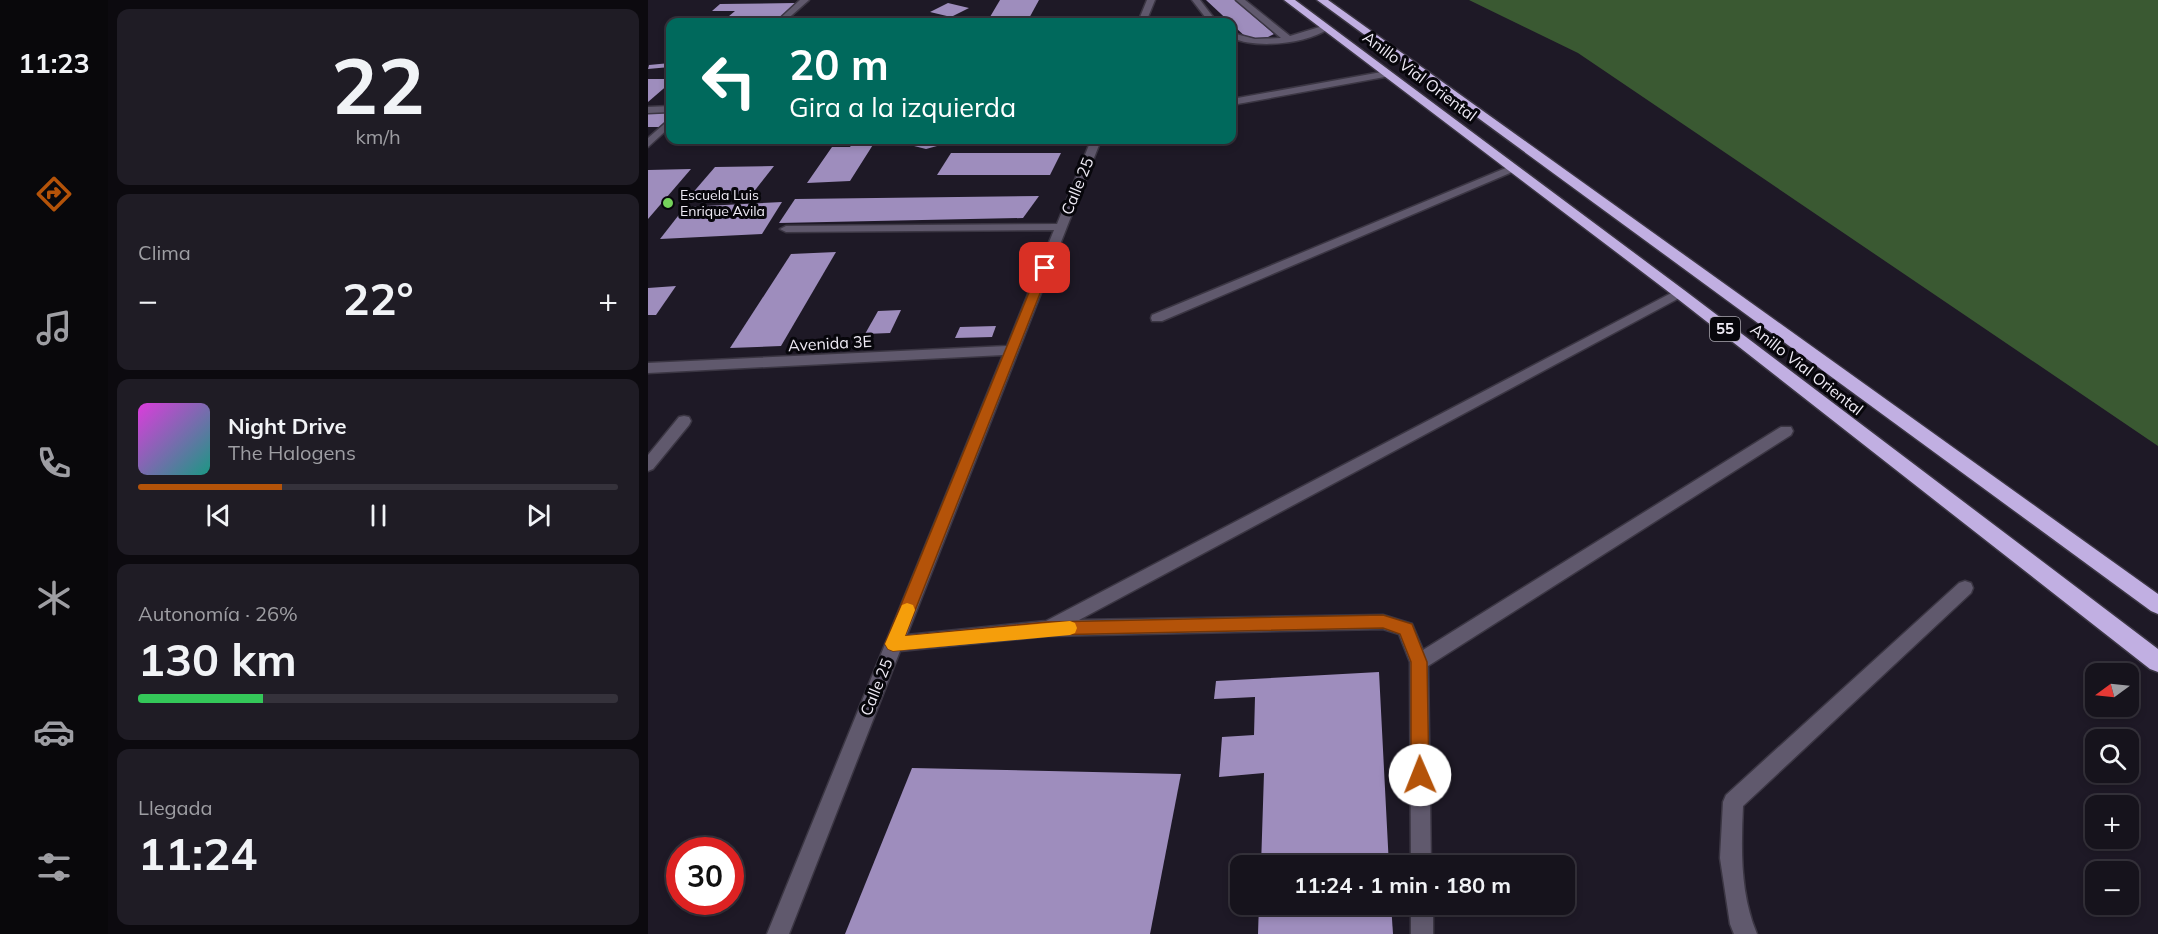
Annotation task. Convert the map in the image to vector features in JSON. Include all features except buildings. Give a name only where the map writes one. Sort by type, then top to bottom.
[{"type":"highway","name":"Anillo Vial Oriental","points":[[1289,0],[1679,293],[2158,662]]},
{"type":"highway","name":"Anillo Vial Oriental","points":[[1322,0],[2158,605]]},
{"type":"street","points":[[784,18],[804,0]]},
{"type":"street","points":[[1144,18],[1151,0]]},
{"type":"street","points":[[1196,0],[1210,18]]},
{"type":"street","points":[[1240,0],[1288,39]]},
{"type":"street","points":[[1236,36],[1258,43],[1288,39],[1326,28]]},
{"type":"street","points":[[1236,101],[1388,74]]},
{"type":"street","points":[[648,110],[666,109]]},
{"type":"street","points":[[648,144],[666,126]]},
{"type":"street","name":"Calle 25","points":[[778,934],[1094,144]]},
{"type":"street","points":[[1157,318],[1512,168]]},
{"type":"street","points":[[786,230],[1061,227]]},
{"type":"street","points":[[1047,628],[1679,293]]},
{"type":"street","name":"Avenida 3E","points":[[648,368],[1013,350]]},
{"type":"street","points":[[648,465],[684,421]]},
{"type":"street","points":[[1419,662],[1786,431]]},
{"type":"street","points":[[1746,934],[1741,924],[1730,858],[1732,802],[1965,588]]},
{"type":"street","points":[[893,644],[1047,628],[1383,622],[1406,629],[1419,662],[1421,855]]},
{"type":"street","points":[[1422,915],[1422,934]]},
{"type":"green space","points":[[1469,0],[2158,0],[2158,446],[1578,53]]},
{"type":"slow traffic","points":[[907,610],[893,644],[1047,628],[1070,628]]},
{"type":"place","name":"Escuela Luis Enrique Avila","points":[[668,203]]},
{"type":"route","points":[[1045,268],[893,644],[1047,628],[1383,622],[1406,629],[1419,662],[1420,775]]}]
